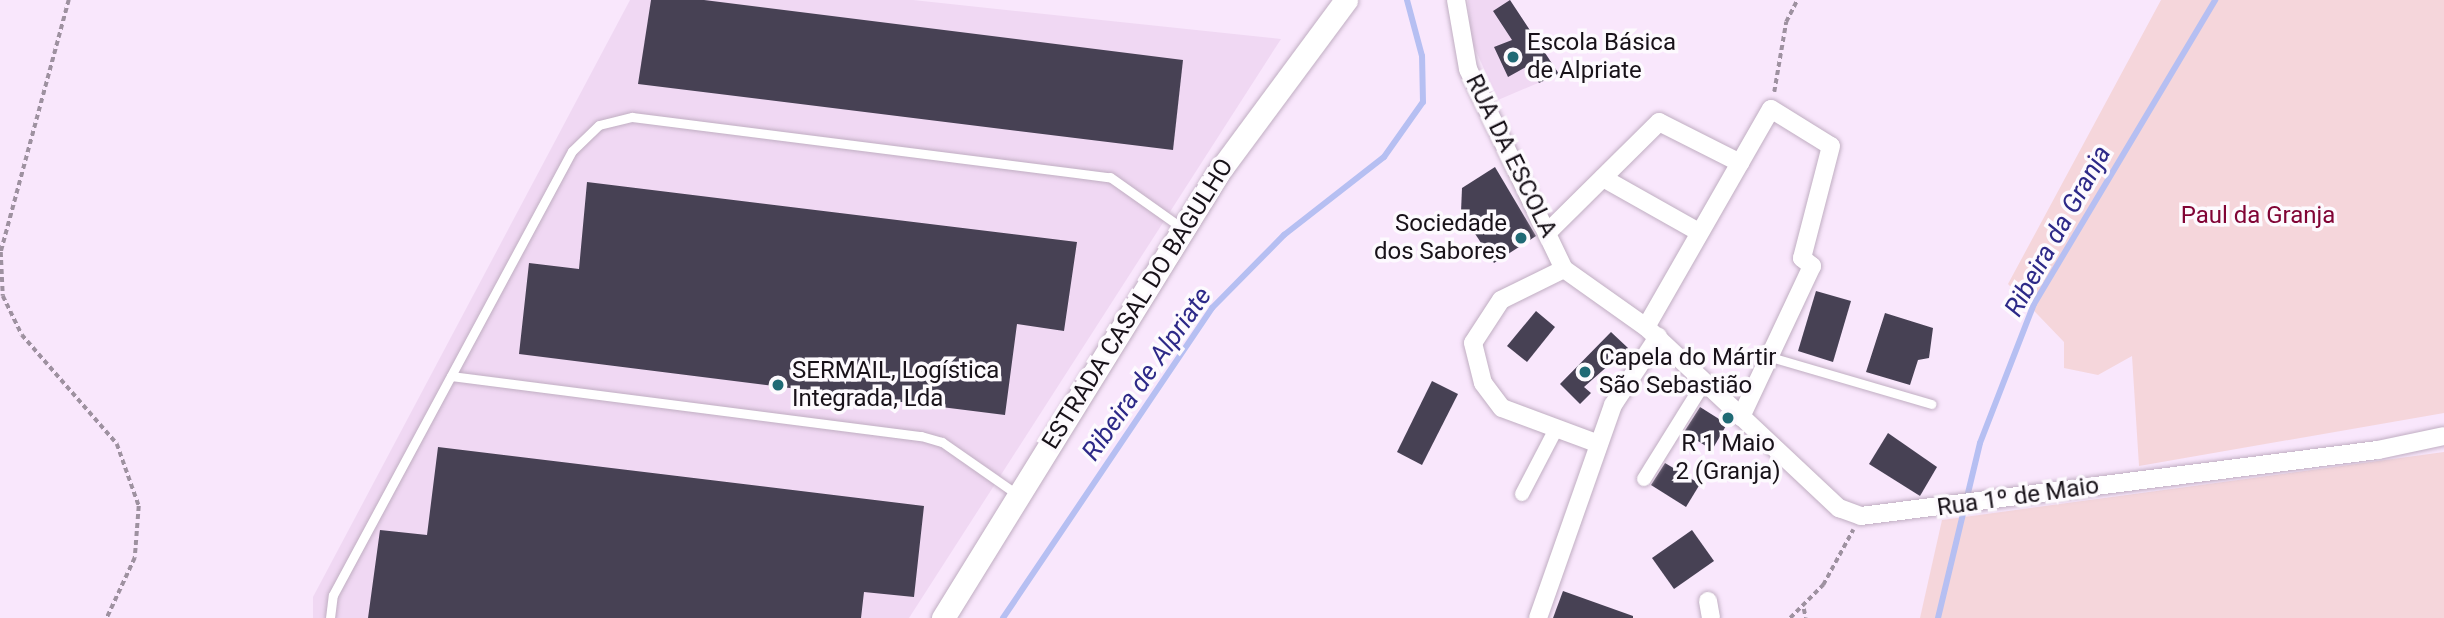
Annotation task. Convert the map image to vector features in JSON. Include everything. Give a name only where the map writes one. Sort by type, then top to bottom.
[{"type":"street","name":"ESTRADA CASAL DO BAGULHO","points":[[943,618],[1184,229],[1346,0]]},
{"type":"street","name":"RUA DA ESCOLA","points":[[1456,0],[1468,69],[1549,232],[1564,269]]},
{"type":"street","points":[[1538,618],[1613,405],[1652,332],[1699,232],[1772,109],[1831,146],[1802,258],[1812,266],[1774,358],[1741,417]]},
{"type":"street","points":[[1549,232],[1659,122],[1740,163]]},
{"type":"street","points":[[1602,178],[1699,232]]},
{"type":"street","points":[[1599,444],[1502,408],[1483,383],[1473,343],[1501,300],[1564,269],[1652,332],[1839,508],[1861,516]]},
{"type":"street","points":[[1644,479],[1705,382]]},
{"type":"street","points":[[1521,494],[1556,429]]},
{"type":"street","name":"Rua 1º de Maio","points":[[1861,516],[1961,505],[2444,436]]},
{"type":"lane","points":[[330,618],[333,595],[572,151],[599,125],[632,117],[1110,177],[1184,229]]},
{"type":"lane","points":[[1774,358],[1931,404]]},
{"type":"lane","points":[[451,376],[921,436],[942,442],[1019,496]]},
{"type":"path","points":[[69,0],[1,251],[4,296],[22,335],[117,444],[139,506],[135,558],[107,618]]},
{"type":"path","points":[[1772,109],[1786,22],[1797,0]]},
{"type":"path","points":[[1790,618],[1804,610],[1861,516]]},
{"type":"path","points":[[1804,610],[1806,618]]},
{"type":"shaded area","points":[[630,0],[913,0],[1281,39],[909,618],[313,618],[313,597]]},
{"type":"shaded area","name":"Escola Básica de Alpriate","points":[[1468,0],[1510,0],[1559,74],[1498,100],[1471,40]]},
{"type":"green space","name":"Paul da Granja","points":[[2161,0],[2444,0],[2444,413],[2139,466],[2132,356],[2098,375],[2064,368],[2064,342],[2008,284]]},
{"type":"green space","points":[[2444,452],[2444,618],[1920,618],[1942,520]]},
{"type":"building","points":[[651,0],[704,0],[1183,60],[1173,150],[638,84]]},
{"type":"building","points":[[1510,0],[1559,74],[1539,83],[1528,66],[1508,77],[1494,47],[1512,40],[1493,11]]},
{"type":"building","points":[[1495,167],[1536,236],[1494,263],[1461,212],[1462,188]]},
{"type":"building","points":[[587,182],[1077,242],[1064,331],[1017,324],[1005,415],[519,354],[529,263],[579,269]]},
{"type":"building","points":[[1816,291],[1851,301],[1833,362],[1798,351]]},
{"type":"building","points":[[1536,311],[1555,327],[1527,362],[1507,346]]},
{"type":"building","points":[[1885,313],[1933,328],[1929,358],[1918,360],[1910,385],[1866,372]]},
{"type":"building","name":"Capela do Mártir São Sebastião","points":[[1611,332],[1628,348],[1584,387],[1591,393],[1580,404],[1560,384]]},
{"type":"building","points":[[1432,381],[1458,394],[1422,465],[1397,452]]},
{"type":"building","points":[[1700,407],[1727,424],[1712,450],[1684,432]]},
{"type":"building","points":[[1888,433],[1937,467],[1920,496],[1869,464]]},
{"type":"building","points":[[438,447],[924,506],[914,597],[864,592],[861,618],[368,618],[380,530],[427,535]]},
{"type":"building","points":[[1665,463],[1700,484],[1686,507],[1651,485]]},
{"type":"building","points":[[1692,530],[1714,561],[1674,589],[1652,558]]},
{"type":"building","points":[[1563,591],[1633,616],[1633,618],[1553,618]]},
{"type":"waterway","name":"Ribeira de Alpriate","points":[[1003,618],[1212,308],[1284,235],[1384,157],[1423,102],[1422,56],[1407,0]]},
{"type":"waterway","name":"Ribeira da Granja","points":[[1938,618],[1980,443],[2034,304],[2215,0]]},
{"type":"place","name":"Escola Básica de Alpriate","points":[[1513,57]]},
{"type":"place","name":"Sociedade dos Sabores","points":[[1521,238]]},
{"type":"place","name":"Capela do Mártir São Sebastião","points":[[1585,372]]},
{"type":"place","name":"SERMAIL, Logística Integrada, Lda","points":[[778,385]]},
{"type":"place","name":"R 1 Maio 2 (Granja)","points":[[1728,418]]}]
